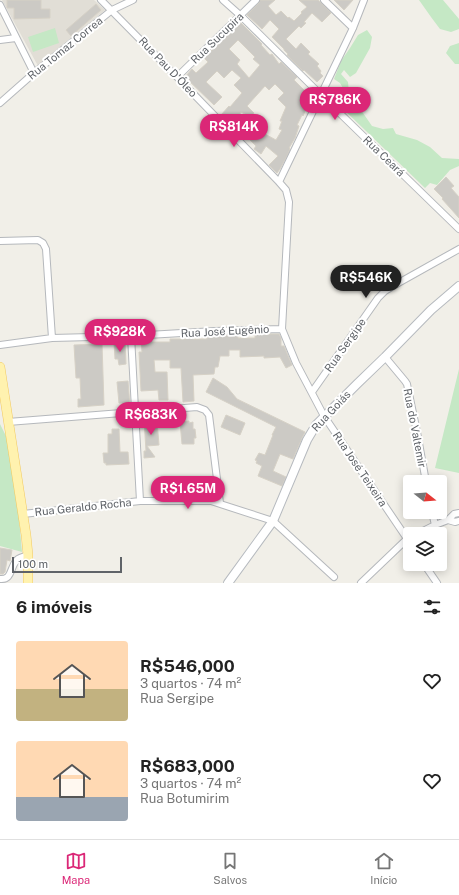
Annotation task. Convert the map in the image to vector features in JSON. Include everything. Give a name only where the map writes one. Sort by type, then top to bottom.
[{"type":"main road","points":[[0,367],[23,514],[28,555],[28,583]]},
{"type":"street","name":"Rua Pau D'Óleo","points":[[101,0],[177,76],[286,190],[289,202],[282,329]]},
{"type":"street","name":"Rua Tomaz Correa","points":[[0,103],[34,73],[112,10],[133,0]]},
{"type":"street","name":"Rua Ceará","points":[[223,0],[459,229]]},
{"type":"street","name":"Rua Sucupira","points":[[177,76],[256,0]]},
{"type":"street","points":[[324,0],[353,28]]},
{"type":"street","points":[[279,182],[353,28],[364,0]]},
{"type":"street","points":[[0,5],[34,73]]},
{"type":"street","points":[[0,40],[16,38]]},
{"type":"street","points":[[0,241],[38,240],[43,243],[46,250],[52,338]]},
{"type":"street","name":"Rua Sergipe","points":[[312,392],[378,298],[385,291],[459,249]]},
{"type":"street","name":"Rua Goiás","points":[[228,583],[273,521],[310,435],[316,425],[431,310],[459,286]]},
{"type":"street","name":"Rua José Eugênio","points":[[0,345],[52,338],[282,329]]},
{"type":"street","name":"Rua José Teixeira","points":[[282,329],[296,363],[324,416],[403,531]]},
{"type":"street","points":[[131,336],[140,501]]},
{"type":"street","name":"Rua do Valtemir","points":[[385,356],[407,384],[425,475]]},
{"type":"street","points":[[8,422],[198,407],[205,410],[209,415],[220,503]]},
{"type":"street","name":"Rua Geraldo Rocha","points":[[23,514],[140,501],[211,500],[273,521],[334,577]]},
{"type":"street","points":[[431,527],[448,520],[454,514],[459,513]]},
{"type":"street","points":[[434,519],[435,525]]},
{"type":"street","points":[[448,520],[455,522],[459,521]]},
{"type":"street","points":[[362,583],[403,545]]},
{"type":"street","points":[[0,579],[9,576],[17,559],[28,555]]},
{"type":"street","points":[[429,571],[437,583]]},
{"type":"shaded area","points":[[2,0],[94,0],[105,10],[38,66]]},
{"type":"green space","points":[[419,0],[443,0],[459,19],[459,29],[451,32],[440,29]]},
{"type":"green space","points":[[55,28],[59,43],[33,52],[28,37]]},
{"type":"green space","points":[[367,30],[372,37],[370,48],[356,73],[350,77],[344,70],[341,74],[348,82],[349,93],[357,102],[372,126],[383,129],[393,128],[396,134],[417,140],[430,147],[442,158],[459,159],[459,166],[450,170],[437,185],[430,183],[425,188],[337,103],[343,88],[340,83],[334,79],[341,61],[358,35]]},
{"type":"green space","points":[[459,43],[459,64],[455,64],[446,53],[450,46]]},
{"type":"green space","points":[[459,369],[459,473],[435,468]]},
{"type":"green space","points":[[0,424],[7,438],[19,518],[22,552],[0,546]]},
{"type":"building","points":[[7,0],[41,0],[41,9],[50,9],[50,18],[14,19],[14,8],[7,8]]},
{"type":"building","points":[[260,0],[275,0],[268,6],[276,15],[281,11],[288,18],[289,17],[294,21],[307,7],[299,0],[318,0],[331,13],[322,22],[312,13],[301,28],[299,26],[286,39],[296,49],[301,43],[310,52],[308,54],[319,64],[317,66],[323,76],[317,82],[287,55],[288,54],[284,49],[272,37],[279,29],[270,20],[262,29],[247,15],[259,3]]},
{"type":"building","points":[[334,0],[353,0],[344,10]]},
{"type":"building","points":[[96,4],[101,10],[71,36],[66,30]]},
{"type":"building","points":[[240,22],[262,44],[261,45],[270,55],[272,54],[279,64],[281,62],[297,77],[294,80],[306,92],[308,89],[314,94],[297,125],[299,126],[295,138],[277,173],[269,165],[278,156],[266,146],[261,154],[254,149],[256,146],[247,137],[245,139],[237,132],[238,131],[221,115],[242,93],[234,85],[241,78],[232,70],[224,78],[217,71],[206,82],[222,97],[214,105],[185,77],[192,69],[196,73],[208,62],[204,58]],"holes":[[[238,40],[255,57],[253,59],[260,65],[249,78],[237,64],[240,60],[229,49]],[[275,84],[284,93],[278,99],[286,107],[280,121],[282,121],[279,129],[282,130],[276,140],[237,119],[241,112],[251,117],[254,113],[247,106],[265,86],[269,90]]]},
{"type":"building","points":[[446,177],[454,186],[451,188],[459,197],[459,218],[434,189]]},
{"type":"building","points":[[255,334],[279,334],[281,338],[281,346],[284,346],[292,365],[286,368],[280,357],[240,357],[240,350],[229,350],[229,356],[220,356],[218,367],[215,367],[214,374],[193,375],[194,401],[183,402],[181,368],[170,368],[170,360],[154,360],[155,372],[167,372],[168,400],[159,400],[158,390],[141,391],[139,352],[142,352],[141,340],[151,340],[152,342],[170,342],[170,339],[207,339],[207,337],[233,335],[238,335],[238,338],[255,338]]},
{"type":"building","points":[[114,342],[125,342],[126,364],[119,365],[118,359],[115,359]]},
{"type":"building","points":[[102,344],[104,405],[78,407],[78,399],[81,399],[80,378],[76,378],[74,345]]},
{"type":"building","points":[[213,378],[227,387],[237,399],[305,432],[293,459],[280,454],[273,471],[286,477],[282,486],[258,476],[262,466],[256,463],[257,461],[255,460],[259,453],[265,455],[276,427],[206,392]]},
{"type":"building","points":[[128,381],[130,406],[123,407],[122,403],[119,403],[117,382]]},
{"type":"building","points":[[226,415],[245,423],[240,435],[221,427]]},
{"type":"building","points":[[150,418],[150,420],[157,421],[159,445],[147,446],[155,457],[144,458],[144,451],[146,451],[144,419]]},
{"type":"building","points":[[189,421],[189,423],[193,422],[193,429],[195,429],[196,438],[194,438],[194,444],[182,444],[180,422]]},
{"type":"building","points":[[112,429],[119,429],[120,452],[128,452],[129,464],[106,465],[106,463],[104,463],[103,453],[108,453],[108,434],[112,434]]},
{"type":"building","points":[[0,548],[12,550],[10,561],[7,560],[5,572],[3,574],[0,574]]}]
